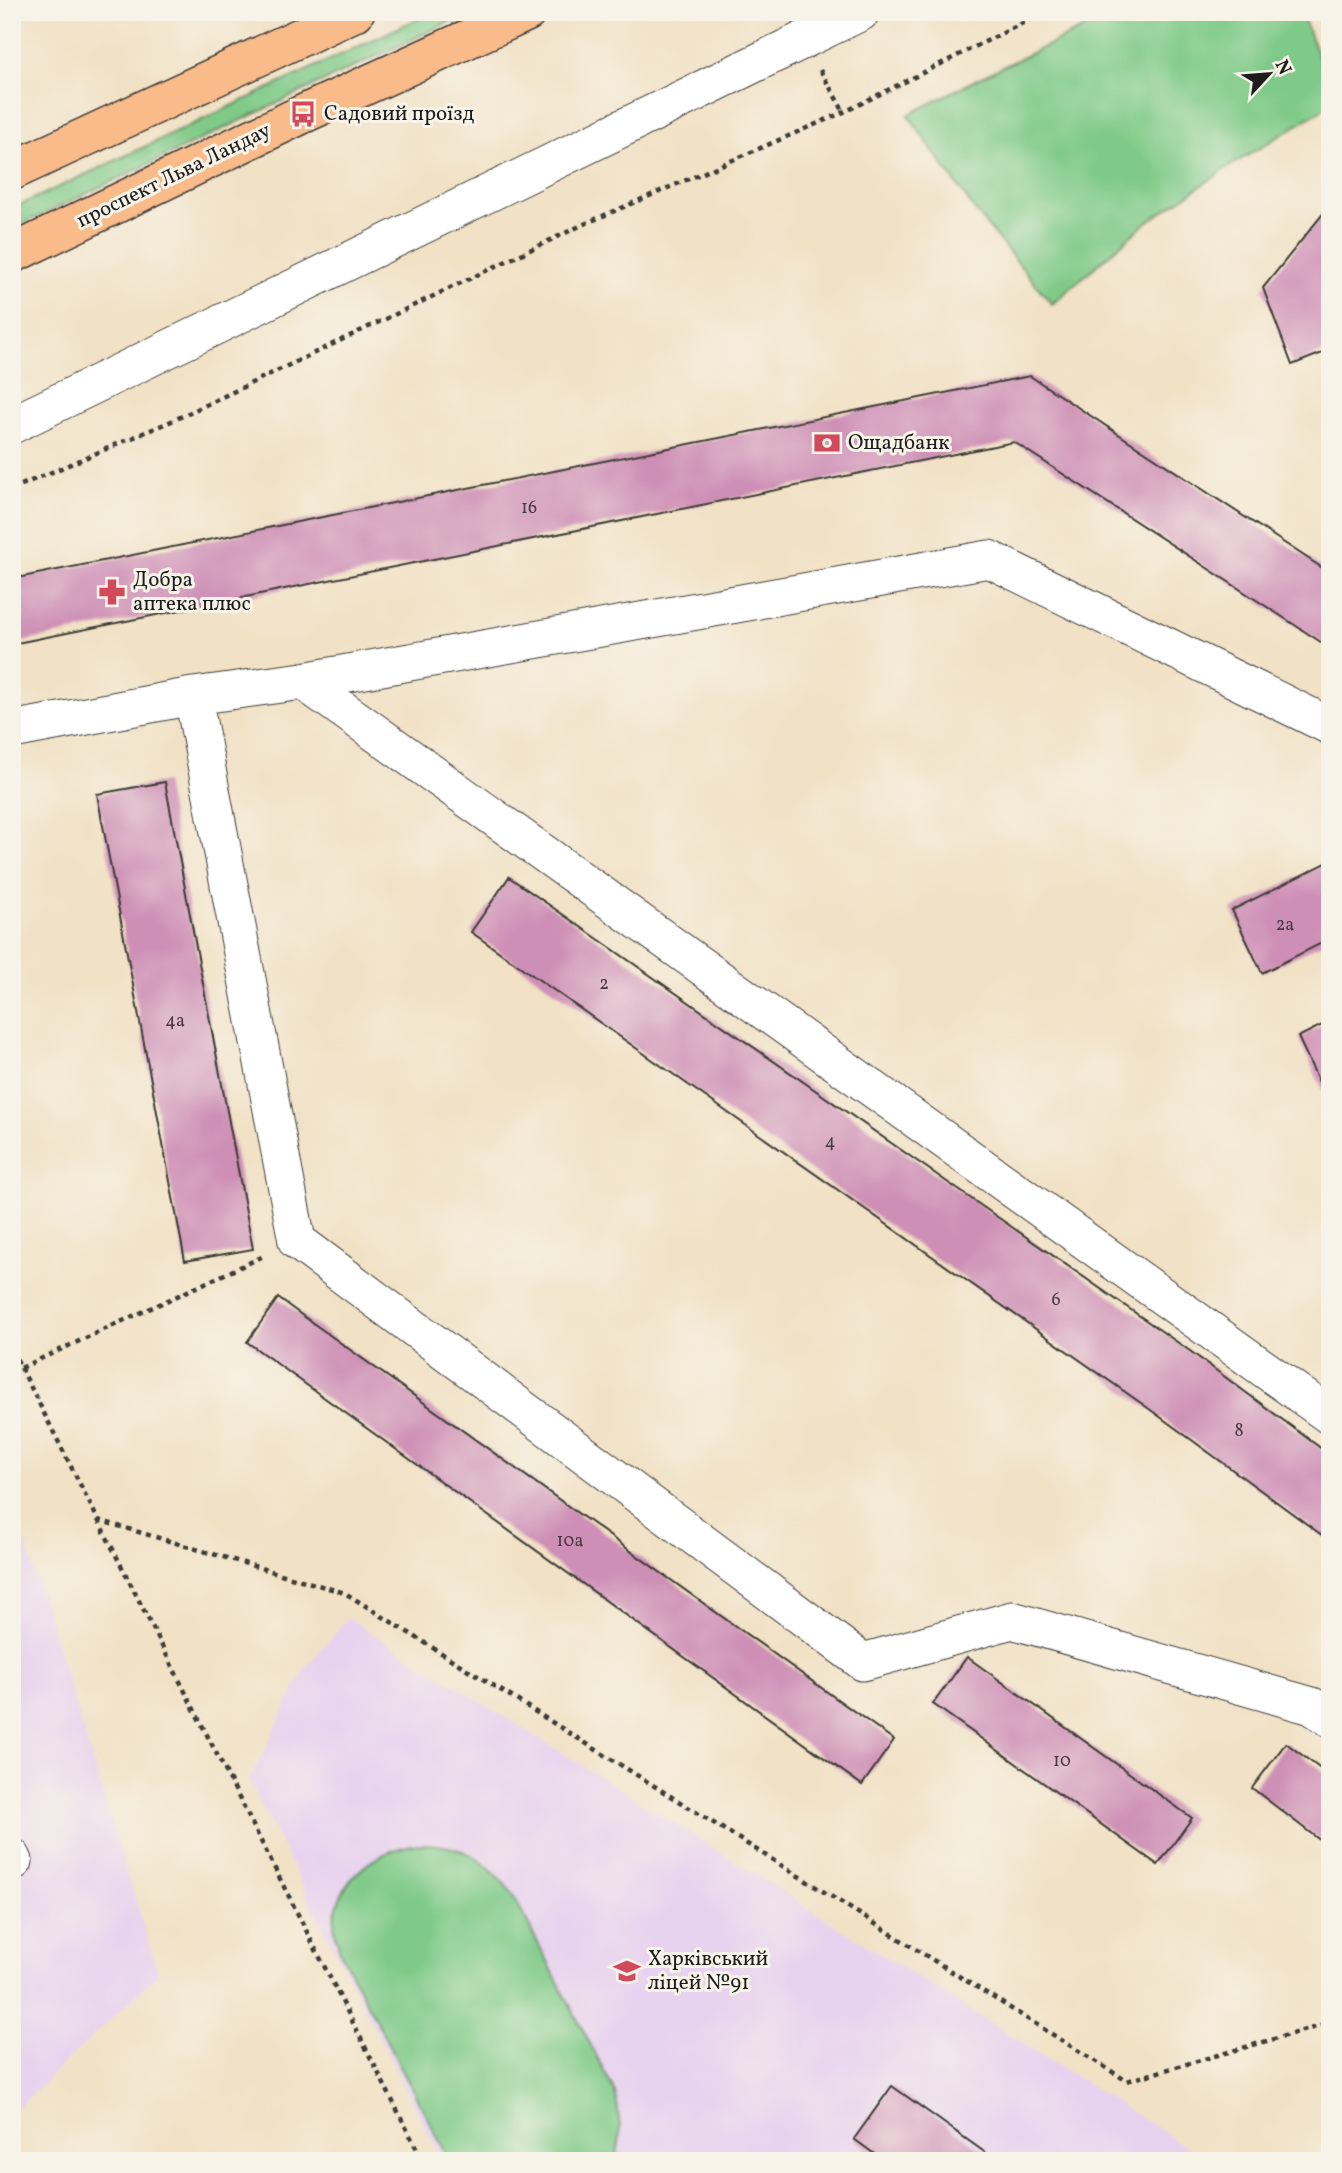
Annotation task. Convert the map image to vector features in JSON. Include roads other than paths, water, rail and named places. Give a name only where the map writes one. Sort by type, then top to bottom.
[{"type":"main road","points":[[12,171],[355,12]]},
{"type":"main road","name":"проспект Льва Ландау","points":[[12,254],[303,114],[527,12]]},
{"type":"lane","points":[[12,425],[862,12]]},
{"type":"lane","points":[[12,730],[193,696],[303,681],[989,559],[1330,726]]},
{"type":"lane","points":[[303,681],[1330,1416]]},
{"type":"lane","points":[[193,696],[297,1241],[863,1662],[1012,1620],[1312,1706],[1330,1718]]},
{"type":"place","name":"Садовий проїзд","points":[[303,114]]},
{"type":"place","name":"Ощадбанк","points":[[827,443]]},
{"type":"place","name":"Добра аптека плюс","points":[[112,592]]},
{"type":"place","name":"Харківський ліцей №91","points":[[627,1971]]}]
